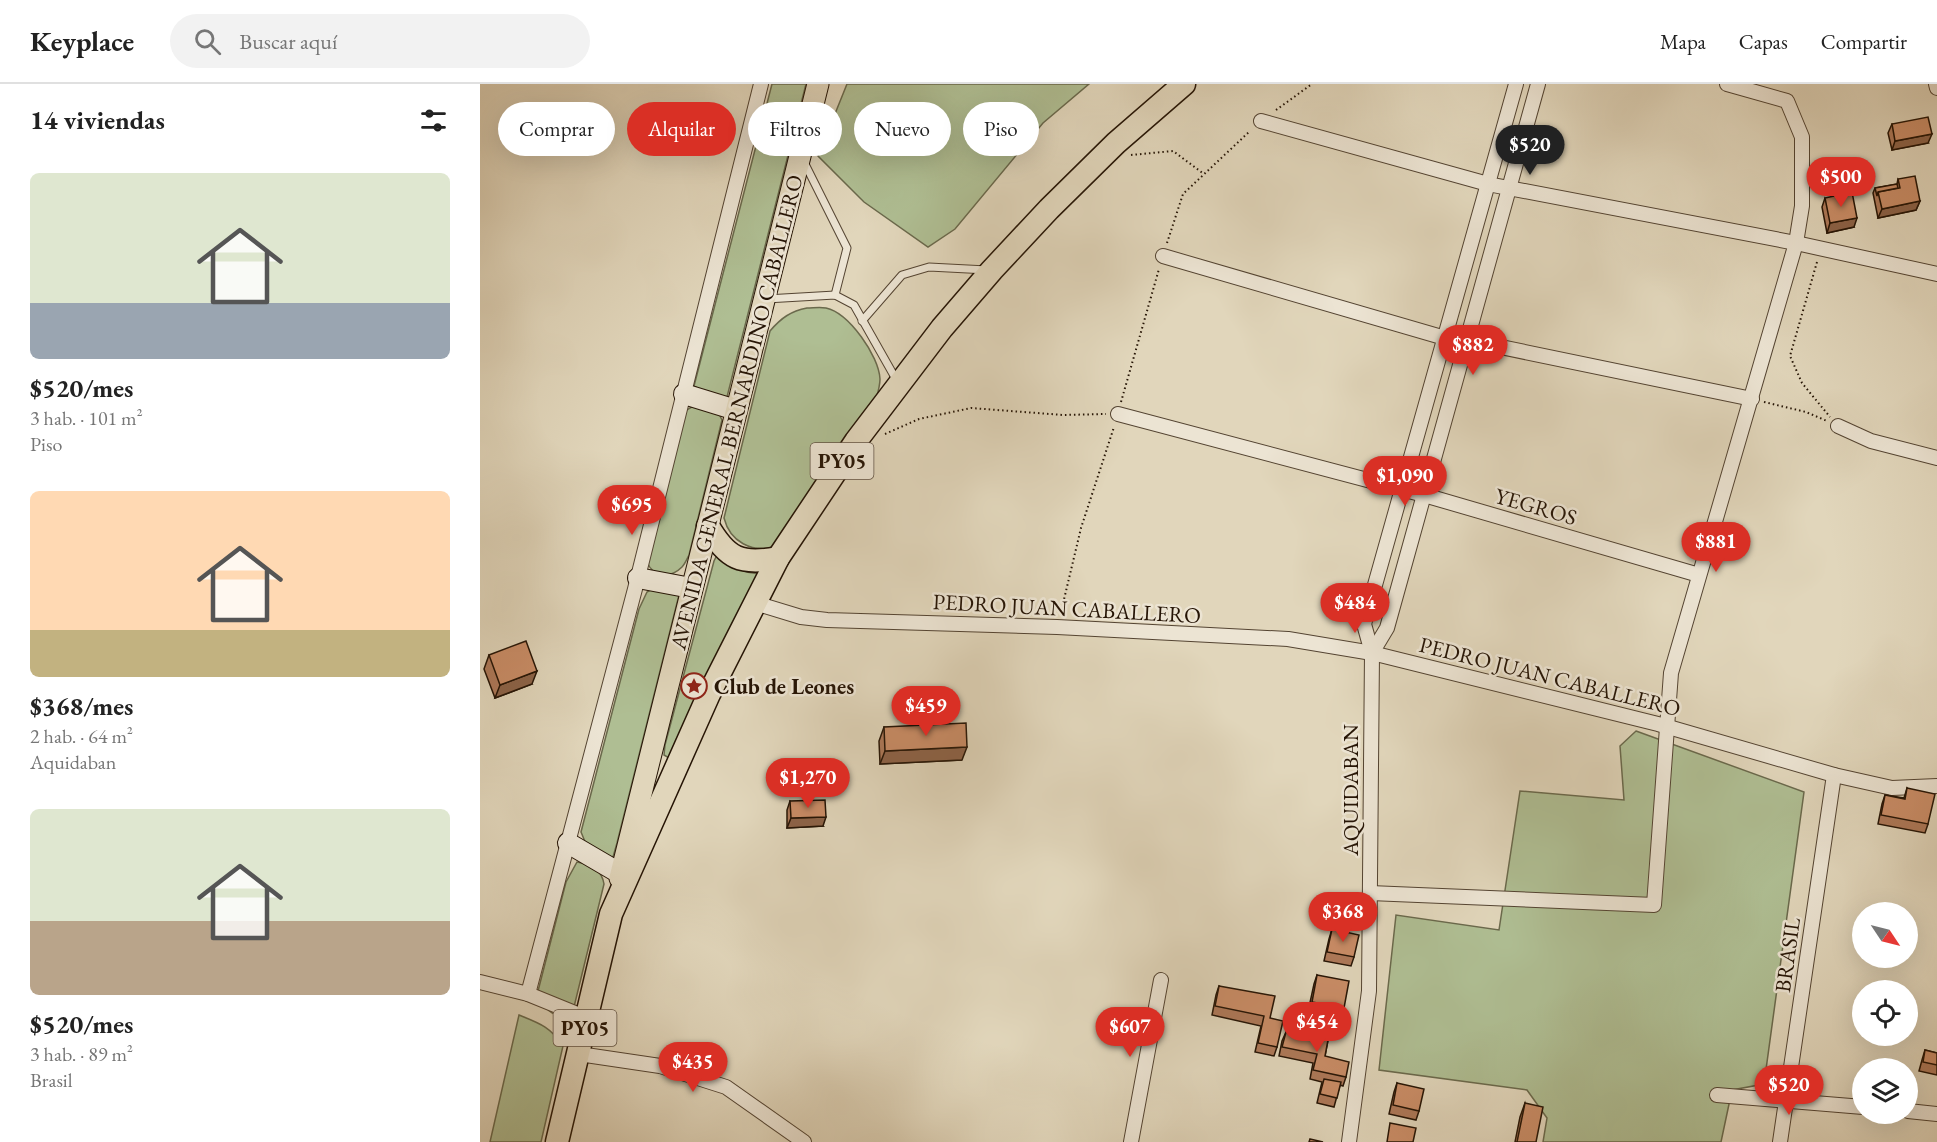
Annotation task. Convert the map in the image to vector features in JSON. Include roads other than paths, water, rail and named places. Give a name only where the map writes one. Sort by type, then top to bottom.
[{"type":"highway","name":"PY05","points":[[557,1142],[611,914],[709,694],[778,558],[856,441],[898,384],[992,270],[1101,158],[1184,84]]},
{"type":"highway","points":[[708,526],[719,544],[736,557],[756,562],[778,558]]},
{"type":"main road","name":"AVENIDA GENERAL BERNARDINO CABALLERO","points":[[814,102],[818,84]]},
{"type":"main road","name":"AVENIDA GENERAL BERNARDINO CABALLERO","points":[[611,914],[801,156]]},
{"type":"main road","points":[[684,394],[736,410]]},
{"type":"main road","points":[[638,578],[691,588]]},
{"type":"main road","points":[[568,843],[621,874]]},
{"type":"street","points":[[528,993],[638,578],[760,84]]},
{"type":"street","name":"AQUIDABAN","points":[[1349,1142],[1369,991],[1372,652],[1364,624],[1516,84]]},
{"type":"street","points":[[1372,652],[1387,628],[1538,84]]},
{"type":"street","points":[[1370,893],[1654,905],[1671,673],[1796,243],[1802,206],[1802,137],[1787,101],[1727,84]]},
{"type":"street","points":[[1261,121],[1488,184],[1796,243],[1937,274]]},
{"type":"street","points":[[1163,256],[1445,338],[1467,340],[1752,399]]},
{"type":"street","name":"YEGROS","points":[[1118,414],[1424,495],[1699,575]]},
{"type":"street","points":[[1838,426],[1871,441],[1937,458]]},
{"type":"street","name":"PEDRO JUAN CABALLERO","points":[[755,603],[801,616],[826,620],[1057,627],[1288,639],[1372,652],[1667,726],[1834,775],[1892,788],[1937,786]]},
{"type":"street","name":"BRASIL","points":[[1780,1142],[1834,775]]},
{"type":"street","points":[[1131,1142],[1161,980]]},
{"type":"street","points":[[480,982],[528,993],[587,1018]]},
{"type":"street","points":[[579,1054],[660,1066],[726,1087],[804,1142]]},
{"type":"street","points":[[1718,1095],[1852,1106]]},
{"type":"street","points":[[1918,1112],[1937,1114]]},
{"type":"lane","points":[[801,156],[847,248],[835,295]]},
{"type":"lane","points":[[862,321],[902,275],[929,267],[992,270]]},
{"type":"lane","points":[[764,299],[835,295],[854,305],[898,384]]},
{"type":"place","name":"Club de Leones","points":[[694,686]]}]
